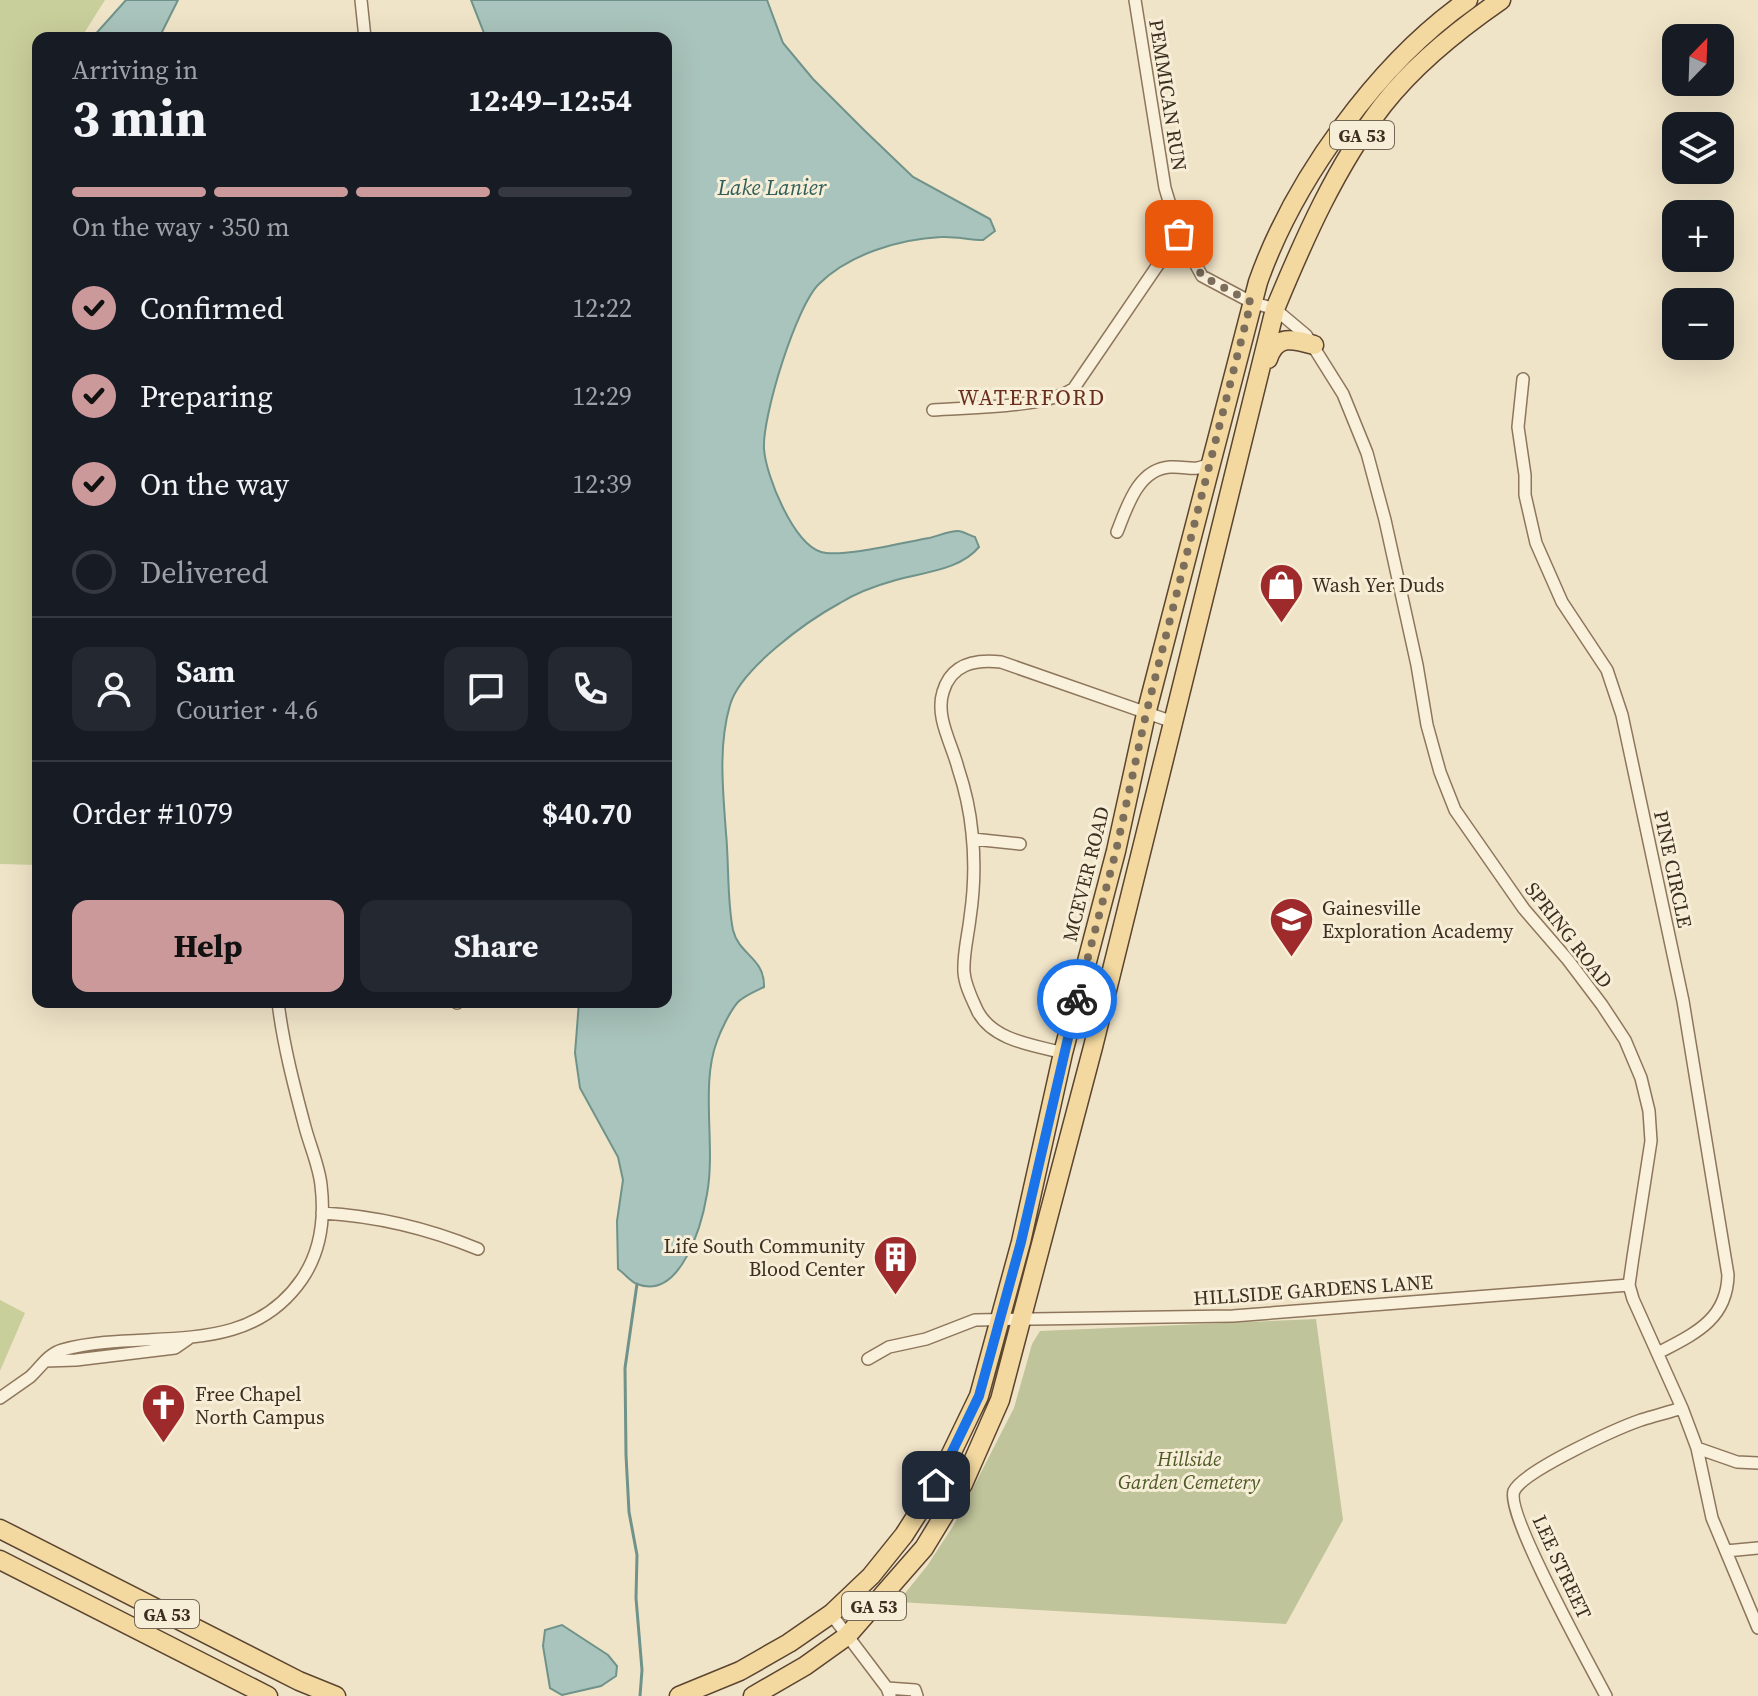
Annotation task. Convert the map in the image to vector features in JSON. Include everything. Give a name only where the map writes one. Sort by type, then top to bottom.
[{"type":"main road","name":"MCEVER ROAD","points":[[679,1696],[740,1671],[789,1643],[831,1614],[871,1576],[904,1535],[936,1485],[979,1396],[1021,1242],[1063,1053],[1251,302],[1281,225],[1331,142],[1410,50],[1448,14],[1468,0]]},
{"type":"main road","name":"GA 53","points":[[753,1696],[805,1666],[847,1636],[924,1548],[963,1484],[1000,1400],[1089,1062],[1275,309],[1306,238],[1349,154],[1384,103],[1438,48],[1501,0]]},
{"type":"main road","points":[[1241,440],[1250,426],[1266,362],[1274,345],[1287,339],[1314,345]]},
{"type":"main road","name":"GA 53","points":[[0,1529],[299,1681],[336,1696]]},
{"type":"main road","name":"GA 53","points":[[0,1560],[268,1696]]},
{"type":"street","points":[[361,0],[364,32]]},
{"type":"street","name":"PEMMICAN RUN","points":[[1135,0],[1165,188],[1179,234],[1202,276],[1251,302]]},
{"type":"street","points":[[933,410],[1031,403],[1065,395],[1074,388],[1179,234]]},
{"type":"street","name":"SPRING ROAD","points":[[1251,302],[1275,309],[1314,345],[1343,394],[1367,453],[1417,665],[1427,725],[1455,810],[1524,909],[1602,1005],[1625,1040],[1641,1078],[1649,1111],[1651,1141],[1629,1285],[1644,1327],[1682,1408],[1697,1448],[1712,1518],[1758,1628]]},
{"type":"street","name":"PINE CIRCLE","points":[[1523,379],[1518,427],[1528,513],[1547,571],[1562,602],[1607,670],[1622,715],[1683,1001],[1728,1275],[1728,1291],[1715,1316],[1702,1328],[1658,1353]]},
{"type":"street","points":[[1117,532],[1135,491],[1150,474],[1170,467],[1199,470],[1213,462]]},
{"type":"street","points":[[1063,1053],[1013,1040],[993,1029],[979,1014],[968,991],[964,972],[971,913],[973,839],[967,800],[941,715],[943,690],[950,677],[969,662],[1001,662],[1173,722]]},
{"type":"street","points":[[973,839],[1020,844]]},
{"type":"street","points":[[0,1398],[33,1374],[58,1350],[120,1339],[189,1338],[245,1327],[276,1310],[310,1267],[320,1239],[321,1184],[282,1033],[279,1008]]},
{"type":"street","points":[[322,1213],[361,1215],[400,1222],[478,1249]]},
{"type":"street","name":"HILLSIDE GARDENS LANE","points":[[868,1359],[889,1347],[918,1342],[975,1320],[999,1317],[1233,1316],[1629,1285]]},
{"type":"street","name":"LEE STREET","points":[[1606,1696],[1522,1529],[1513,1499],[1515,1490],[1531,1474],[1609,1433],[1682,1408]]},
{"type":"street","points":[[1697,1448],[1737,1462],[1758,1463]]},
{"type":"street","points":[[1726,1551],[1758,1548]]},
{"type":"street","points":[[831,1614],[894,1692],[916,1693]]},
{"type":"green space","points":[[0,0],[105,0],[85,32],[32,32],[32,865],[0,864]]},
{"type":"green space","points":[[0,1300],[25,1313],[0,1371]]},
{"type":"green space","name":"Hillside Garden Cemetery","points":[[1316,1319],[1343,1520],[1286,1624],[898,1602],[927,1566],[955,1523],[1014,1408],[1032,1344],[1040,1331]]},
{"type":"water","points":[[126,0],[178,0],[162,32],[97,32]]},
{"type":"water","name":"Lake Lanier","points":[[471,0],[767,0],[783,43],[813,79],[913,177],[990,219],[995,231],[983,240],[946,237],[909,241],[876,250],[845,264],[831,273],[810,296],[782,363],[774,389],[764,449],[783,507],[791,523],[811,546],[821,552],[843,553],[958,531],[975,537],[979,547],[962,561],[875,587],[826,611],[776,647],[736,691],[726,721],[722,769],[731,919],[736,938],[760,969],[764,987],[738,1002],[717,1041],[710,1077],[709,1175],[700,1223],[687,1257],[677,1271],[666,1281],[652,1286],[635,1283],[618,1269],[617,1221],[623,1180],[618,1157],[580,1088],[575,1053],[579,1008],[672,1008],[672,32],[484,32]]},
{"type":"water","points":[[562,1625],[608,1655],[617,1666],[616,1676],[601,1686],[562,1695],[550,1688],[543,1646],[545,1630]]},
{"type":"waterway","points":[[637,1284],[625,1368],[629,1512],[637,1555],[636,1598],[642,1670],[640,1696]]},
{"type":"way so far","points":[[1077,999],[1251,302],[1202,276],[1179,234]]},
{"type":"place","name":"Wash Yer Duds","points":[[1281,624]]},
{"type":"place","name":"Gainesville Exploration Academy","points":[[1291,958]]},
{"type":"place","name":"Life South Community Blood Center","points":[[896,1297]]},
{"type":"place","name":"Free Chapel North Campus","points":[[164,1445]]},
{"type":"district","name":"WATERFORD","points":[[1032,397]]},
{"type":"route","points":[[936,1485],[979,1396],[1021,1242],[1077,999]]}]
